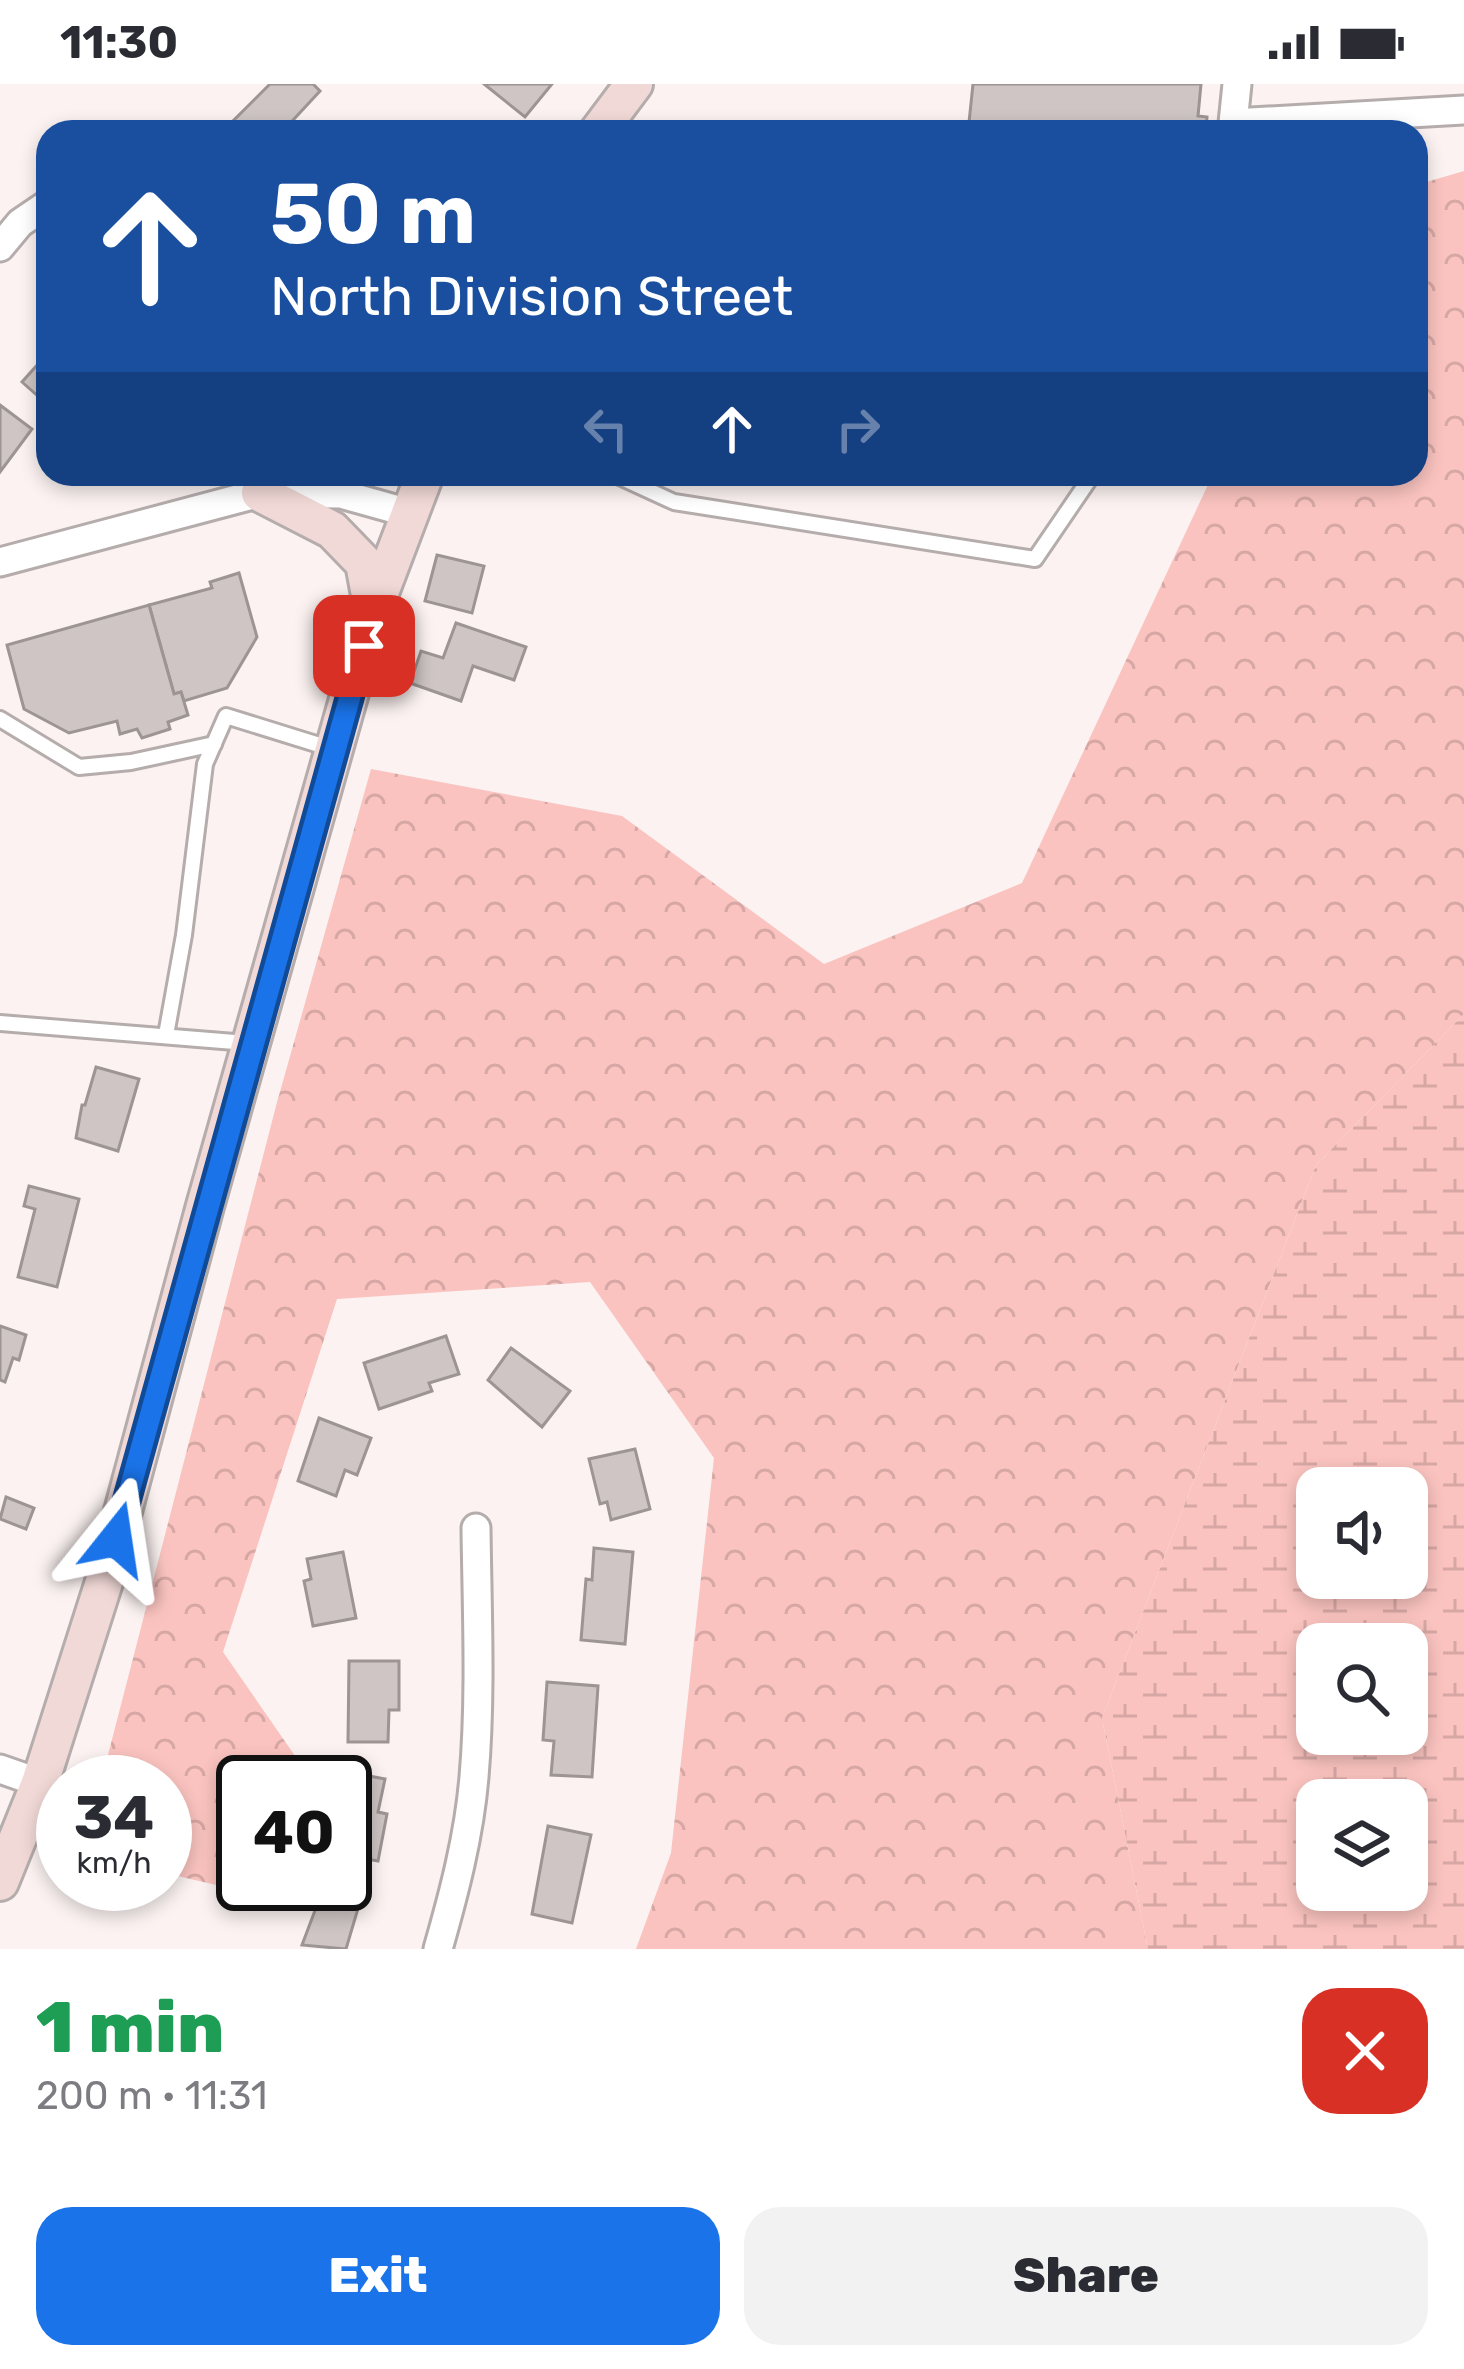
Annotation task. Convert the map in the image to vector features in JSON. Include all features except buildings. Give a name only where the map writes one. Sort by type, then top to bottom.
[{"type":"street","points":[[1233,120],[1237,84]]},
{"type":"street","points":[[604,120],[620,90]]},
{"type":"street","points":[[1335,120],[1464,110]]},
{"type":"street","points":[[0,247],[36,212]]},
{"type":"street","points":[[0,562],[275,486]]},
{"type":"street","points":[[49,1755],[104,1582],[373,611],[420,486]]},
{"type":"street","points":[[260,493],[341,494],[410,513]]},
{"type":"street","points":[[260,493],[332,530],[364,563],[373,611]]},
{"type":"street","points":[[438,1949],[459,1876],[474,1780],[476,1528]]},
{"type":"street","points":[[0,1769],[36,1782]]},
{"type":"street","points":[[0,1882],[36,1793]]},
{"type":"lane","points":[[639,486],[674,502],[1034,559],[1085,486]]},
{"type":"lane","points":[[166,1035],[205,764],[226,716],[334,750]]},
{"type":"lane","points":[[0,719],[79,767],[131,763],[214,744]]},
{"type":"lane","points":[[0,1023],[252,1044]]},
{"type":"green space","points":[[1464,171],[1464,1014],[1316,1165],[1102,1718],[1148,1949],[636,1949],[671,1853],[714,1458],[590,1282],[337,1299],[223,1652],[294,1755],[216,1755],[216,1885],[192,1879],[192,1755],[108,1755],[276,1106],[371,769],[622,816],[824,964],[1022,883],[1207,486],[1428,486],[1428,182]]},
{"type":"green space","points":[[1464,1014],[1464,1949],[1148,1949],[1102,1718],[1316,1165]]},
{"type":"route","points":[[116,1539],[364,646]]}]
